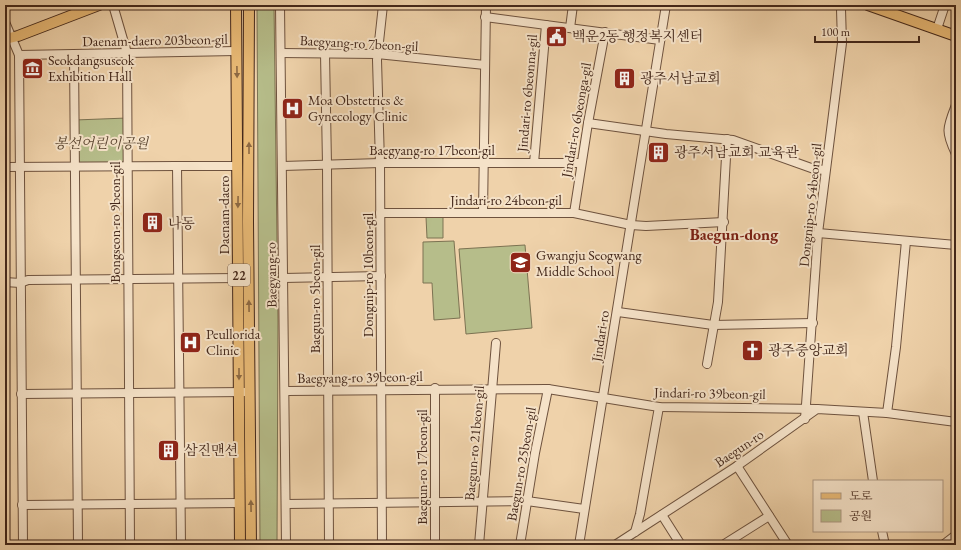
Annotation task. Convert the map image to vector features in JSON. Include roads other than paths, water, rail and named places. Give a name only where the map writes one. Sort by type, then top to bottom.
[{"type":"main road","points":[[11,37],[17,32],[87,5]]},
{"type":"main road","points":[[11,37],[98,5]]},
{"type":"main road","name":"Daenam-daero","points":[[236,5],[240,545]]},
{"type":"main road","name":"Daenam-daero","points":[[249,5],[251,545]]},
{"type":"main road","points":[[874,6],[956,36]]},
{"type":"street","name":"Bongseon-ro 9beon-gil","points":[[113,5],[127,53],[130,545]]},
{"type":"street","name":"Baegyang-ro","points":[[280,5],[286,391],[286,545]]},
{"type":"street","name":"Dongnip-ro 10beon-gil","points":[[382,545],[380,163],[377,54],[383,5]]},
{"type":"street","points":[[483,213],[486,5]]},
{"type":"street","points":[[570,28],[573,5]]},
{"type":"street","name":"Jindari-ro","points":[[579,545],[618,312],[645,131],[666,5]]},
{"type":"street","name":"Dongnip-ro 54beon-gil","points":[[805,419],[813,323],[818,233],[842,43],[841,9],[839,5]]},
{"type":"street","points":[[936,29],[945,5]]},
{"type":"street","points":[[485,17],[660,40]]},
{"type":"street","points":[[5,22],[19,55],[23,545]]},
{"type":"street","name":"Jindari-ro 6beonna-gil","points":[[534,163],[546,25]]},
{"type":"street","name":"Jindari-ro 6beonga-gil","points":[[574,213],[581,163],[605,32]]},
{"type":"street","name":"Daenam-daero 203beon-gil","points":[[19,55],[236,51]]},
{"type":"street","name":"Baegyang-ro 7beon-gil","points":[[281,53],[377,54],[485,65]]},
{"type":"street","name":"Baegun-ro 5beon-gil","points":[[325,53],[329,545]]},
{"type":"street","name":"Daenam-daero 203beon-gil","points":[[74,54],[78,545]]},
{"type":"street","points":[[956,105],[948,130],[948,139],[956,154]]},
{"type":"street","points":[[588,123],[645,131],[727,139],[814,169],[825,170]]},
{"type":"street","points":[[707,364],[718,302],[724,222],[727,139]]},
{"type":"street","name":"Baegyang-ro 17beon-gil","points":[[283,166],[380,163],[581,163]]},
{"type":"street","points":[[177,166],[181,545]]},
{"type":"street","points":[[5,167],[238,166]]},
{"type":"street","name":"Jindari-ro 24beon-gil","points":[[380,213],[574,213],[631,225],[673,226],[724,222]]},
{"type":"street","points":[[818,233],[956,245]]},
{"type":"street","points":[[887,413],[896,347],[906,241]]},
{"type":"street","points":[[284,278],[381,276]]},
{"type":"street","points":[[5,282],[20,283],[28,280],[239,278]]},
{"type":"street","points":[[618,312],[713,325],[813,323]]},
{"type":"street","name":"Baegun-ro 21beon-gil","points":[[479,545],[496,343]]},
{"type":"street","name":"Baegun-ro 17beon-gil","points":[[435,388],[435,545]]},
{"type":"street","name":"Baegyang-ro 39beon-gil","points":[[286,391],[492,388]]},
{"type":"street","name":"Jindari-ro 39beon-gil","points":[[492,388],[548,389],[659,406],[817,409]]},
{"type":"street","name":"Baegun-ro 25beon-gil","points":[[520,545],[526,501],[548,389]]},
{"type":"street","points":[[21,394],[250,392]]},
{"type":"street","points":[[635,532],[640,514],[659,406]]},
{"type":"street","points":[[817,409],[887,413],[956,422]]},
{"type":"street","name":"Baegun-ro","points":[[615,545],[737,466],[817,409]]},
{"type":"street","points":[[863,412],[873,480]]},
{"type":"street","points":[[737,466],[788,545]]},
{"type":"street","points":[[286,504],[526,501],[584,509]]},
{"type":"street","points":[[22,505],[240,503]]},
{"type":"street","points":[[662,515],[681,545]]},
{"type":"street","points":[[726,543],[768,516]]},
{"type":"street","points":[[882,532],[885,545]]},
{"type":"street","points":[[943,545],[956,535]]},
{"type":"place","name":"백운2동 행정복지센터","points":[[557,36]]},
{"type":"place","name":"Seokdangsuseok Exhibition Hall","points":[[32,68]]},
{"type":"place","name":"광주서남교회","points":[[624,78]]},
{"type":"place","name":"Moa Obstetrics & Gynecology Clinic","points":[[293,108]]},
{"type":"place","name":"광주서남교회 교육관","points":[[659,152]]},
{"type":"place","name":"나동","points":[[152,223]]},
{"type":"place","name":"Gwangju Seogwang Middle School","points":[[520,263]]},
{"type":"place","name":"Peullorida Clinic","points":[[191,342]]},
{"type":"place","name":"광주중앙교회","points":[[752,350]]},
{"type":"place","name":"삼진맨션","points":[[169,450]]},
{"type":"district","name":"Baegun-dong","points":[[734,234]]},
{"type":"park label","name":"봉선어린이공원","points":[[101,143]]}]
